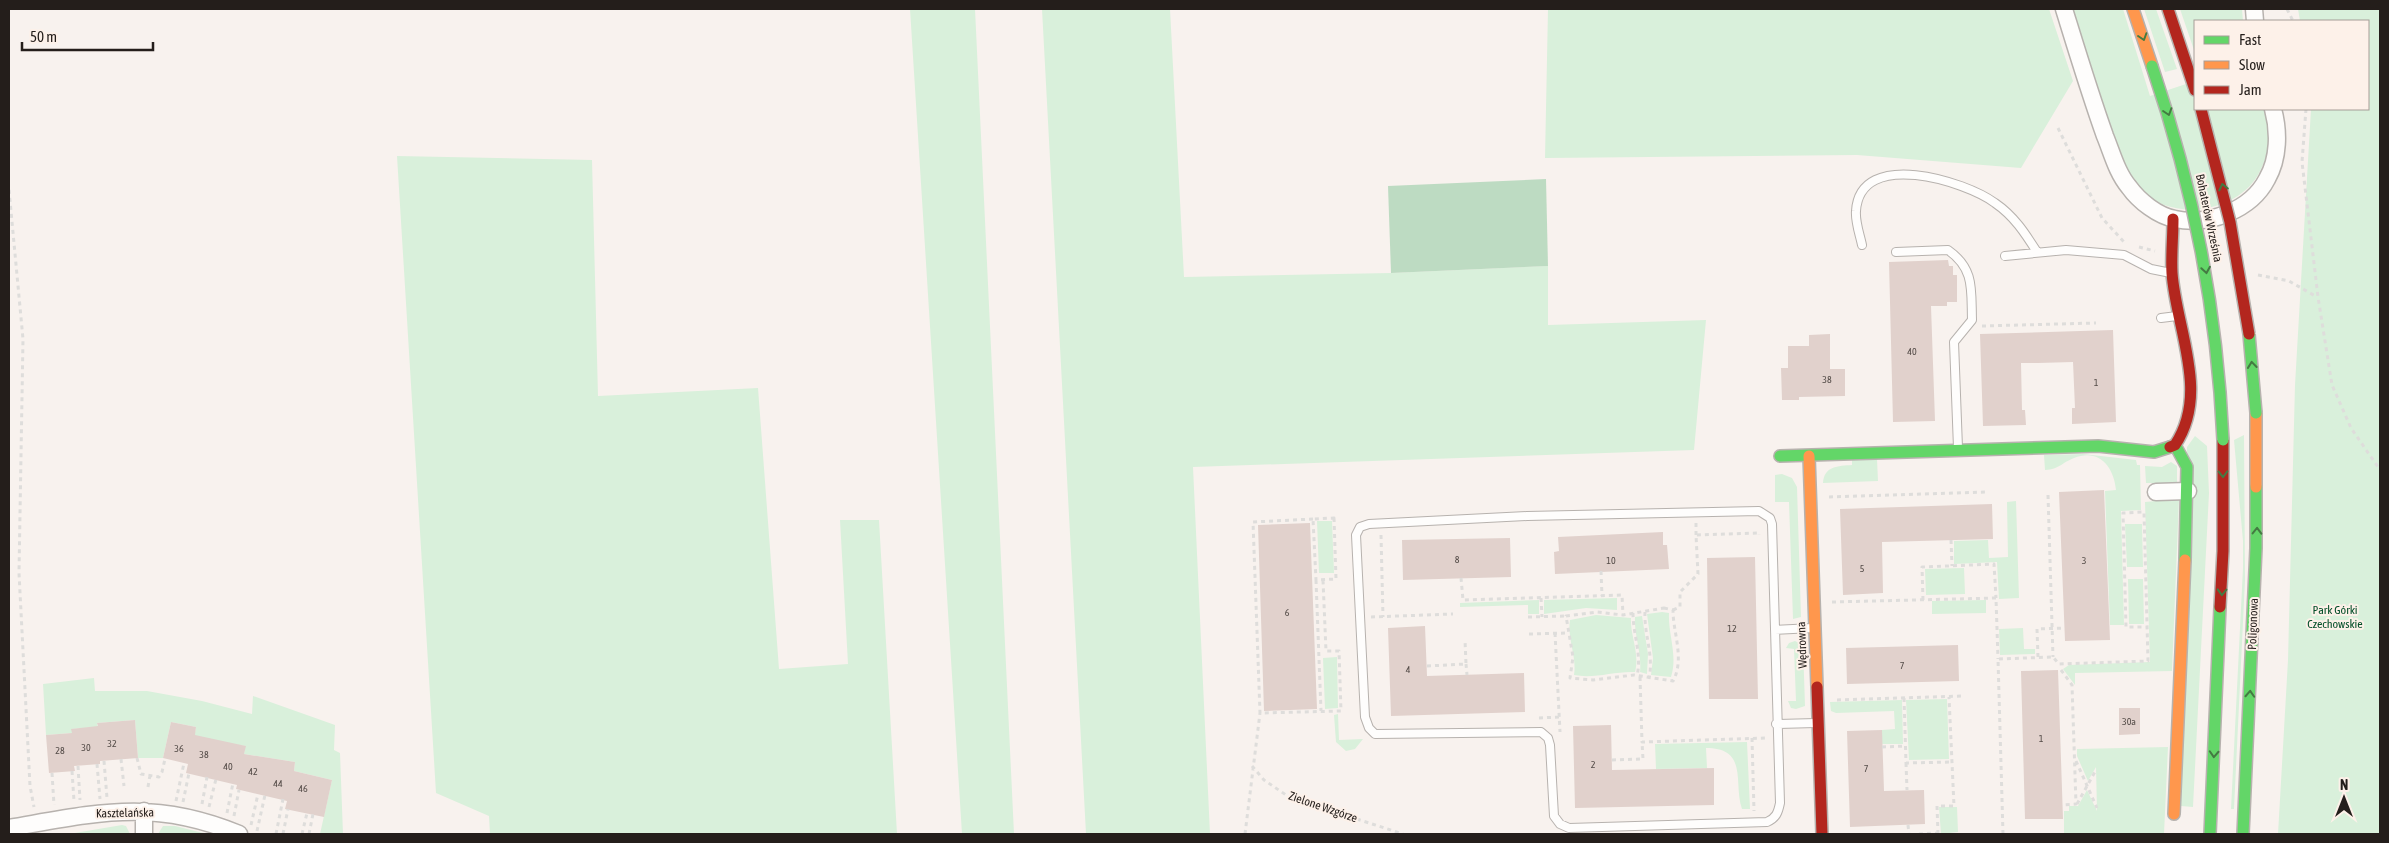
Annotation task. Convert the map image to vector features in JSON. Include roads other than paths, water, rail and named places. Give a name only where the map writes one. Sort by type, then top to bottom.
[{"type":"main road","name":"Bohaterów Września","points":[[2133,9],[2184,167],[2204,257],[2218,354],[2223,440],[2223,560],[2210,834]]},
{"type":"main road","points":[[2168,9],[2194,87]]},
{"type":"main road","name":"Bohaterów Września","points":[[2201,110],[2223,188],[2240,269],[2249,334],[2256,413]]},
{"type":"main road","points":[[1780,456],[2098,446],[2154,452],[2175,445],[2188,423],[2191,395],[2190,378],[2172,273],[2173,219]]},
{"type":"main road","name":"Poligonowa","points":[[2243,834],[2256,548],[2256,413]]},
{"type":"main road","points":[[2174,814],[2188,491],[2187,467],[2175,445]]},
{"type":"main road","name":"Wędrowna","points":[[1809,456],[1822,834]]},
{"type":"street","points":[[2064,9],[2092,100],[2116,166],[2128,187],[2144,202],[2173,219],[2190,221],[2226,214],[2246,204],[2258,193],[2268,179],[2274,164],[2277,144],[2274,110]]},
{"type":"street","points":[[2156,492],[2188,491]]},
{"type":"street","points":[[144,811],[144,834]]},
{"type":"street","name":"Kasztelańska","points":[[9,828],[101,812],[144,811],[176,814],[240,828]]},
{"type":"lane","points":[[1862,245],[1856,212],[1860,196],[1872,181],[1886,175],[1919,175],[1946,180],[1993,202],[2014,218],[2037,252]]},
{"type":"lane","points":[[1896,252],[1948,250],[1957,256],[1971,278],[1972,320],[1954,342],[1958,451]]},
{"type":"lane","points":[[2005,256],[2066,250],[2124,255],[2152,269],[2172,273]]},
{"type":"lane","points":[[2161,318],[2179,316]]},
{"type":"lane","points":[[1759,512],[1770,518],[1772,524],[1776,724],[1780,803],[1776,816],[1767,822],[1569,828],[1560,824],[1554,816],[1550,745],[1548,738],[1541,732],[1375,734],[1369,728],[1365,717],[1356,535],[1360,527],[1368,524],[1527,516],[1759,512]]},
{"type":"lane","points":[[1775,630],[1815,628]]},
{"type":"lane","points":[[1776,724],[1818,723]]},
{"type":"park label","name":"Park Górki Czechowskie","points":[[2335,617]]}]
